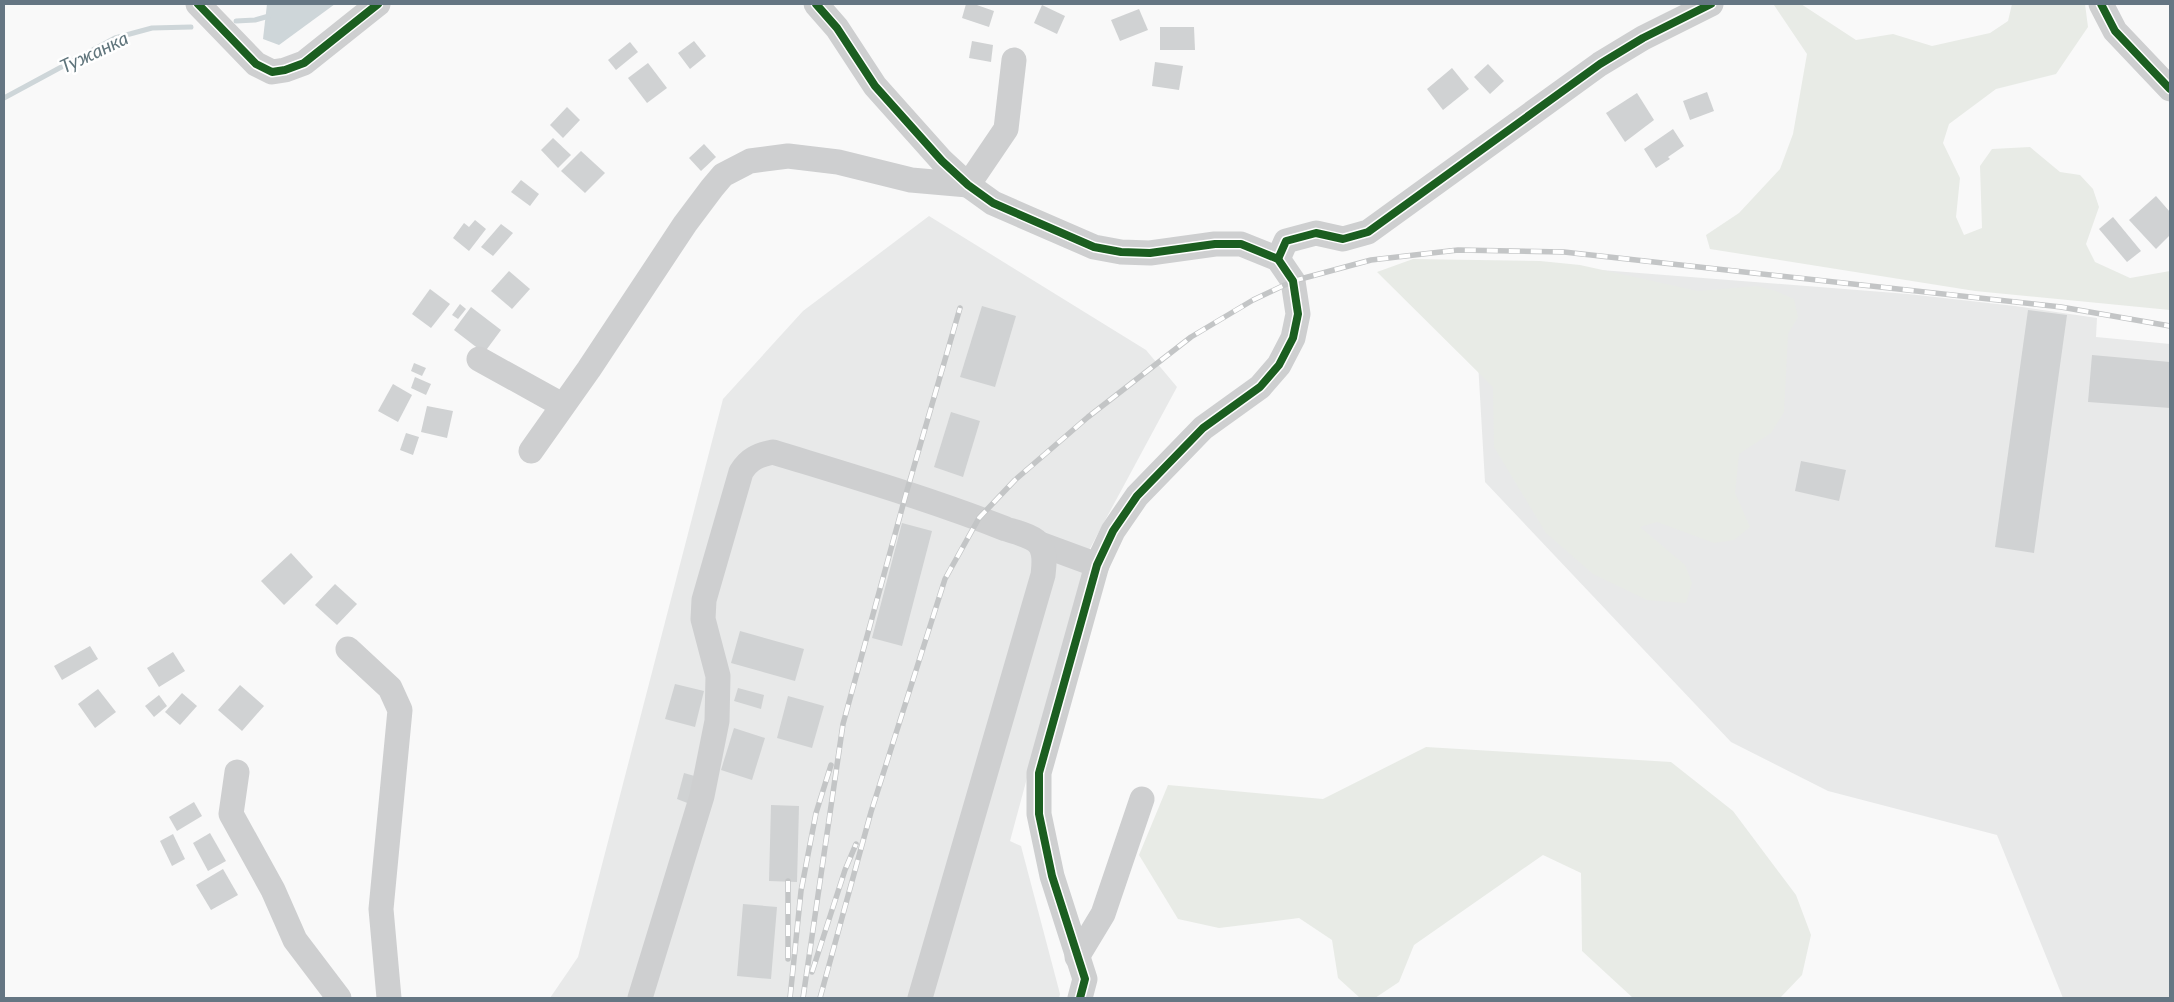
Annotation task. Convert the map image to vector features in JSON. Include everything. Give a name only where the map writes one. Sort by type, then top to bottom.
[{"type":"street","points":[[198,4],[256,64],[272,72],[285,70],[304,63],[378,4]]},
{"type":"street","points":[[816,4],[838,28],[875,86],[942,161],[968,185],[993,203],[1094,247],[1121,252],[1150,253],[1215,244],[1241,244],[1278,259],[1293,281],[1298,314],[1293,338],[1279,365],[1260,387],[1203,428],[1137,496],[1113,530],[1097,565],[1039,773],[1039,814],[1052,876],[1085,979],[1080,998]]},
{"type":"street","points":[[1278,259],[1286,241],[1298,237],[1316,233],[1343,239],[1368,232],[1600,64],[1643,38],[1711,4]]},
{"type":"street","points":[[2100,4],[2115,31],[2170,89]]},
{"type":"street","points":[[968,185],[1006,129],[1014,60]]},
{"type":"street","points":[[532,451],[685,224],[723,175],[750,161],[788,156],[838,162],[911,180],[968,185]]},
{"type":"street","points":[[479,359],[562,405]]},
{"type":"street","points":[[640,998],[702,796],[717,721],[718,676],[703,619],[704,600],[741,472],[747,462],[760,455],[773,452],[979,518],[1040,544],[1097,565]]},
{"type":"street","points":[[920,998],[1042,575],[1045,563],[1040,544]]},
{"type":"street","points":[[348,648],[390,688],[400,710],[381,909],[389,998]]},
{"type":"street","points":[[237,772],[231,814],[273,890],[295,940],[339,998]]},
{"type":"street","points":[[1077,956],[1103,914],[1142,799]]},
{"type":"shaded area","points":[[267,4],[335,4],[279,45],[263,39]]},
{"type":"shaded area","points":[[1801,4],[1856,40],[1893,34],[1932,46],[1990,33],[2008,21],[2012,4],[2085,4],[2088,27],[2056,74],[1996,89],[1949,124],[1943,143],[1960,178],[1956,217],[1964,235],[1982,228],[1980,166],[1992,149],[2030,147],[2060,172],[2080,175],[2093,189],[2099,207],[2086,244],[2095,262],[2130,278],[2170,271],[2170,310],[1975,291],[1710,249],[1706,235],[1739,213],[1780,169],[1793,134],[1807,54],[1774,5]]},
{"type":"shaded area","points":[[929,216],[1146,350],[1177,387],[1088,552],[1010,841],[1021,846],[1060,994],[1059,998],[550,998],[578,957],[723,399],[803,311]]},
{"type":"shaded area","points":[[1413,259],[1540,261],[1580,265],[1698,291],[1757,286],[1776,291],[1794,299],[1798,317],[1788,334],[1784,412],[1771,433],[1739,454],[1735,493],[1750,527],[1734,540],[1714,543],[1657,522],[1640,527],[1685,565],[1692,583],[1686,603],[1647,600],[1593,574],[1546,533],[1494,447],[1493,387],[1377,272]]},
{"type":"shaded area","points":[[1472,260],[1908,294],[2015,306],[2097,318],[2096,337],[2170,344],[2170,998],[2063,998],[1997,835],[1828,791],[1731,742],[1485,482]]},
{"type":"shaded area","points":[[1426,747],[1671,762],[1733,811],[1796,895],[1811,935],[1802,975],[1780,998],[1633,998],[1582,951],[1581,873],[1543,855],[1414,945],[1399,982],[1375,998],[1360,998],[1338,978],[1332,940],[1299,918],[1219,928],[1178,919],[1139,855],[1168,785],[1323,799]]},
{"type":"building","points":[[966,4],[974,4],[994,11],[989,27],[962,18]]},
{"type":"building","points":[[1042,5],[1065,16],[1057,34],[1034,23]]},
{"type":"building","points":[[1139,9],[1148,30],[1120,41],[1111,20]]},
{"type":"building","points":[[1160,27],[1194,27],[1195,50],[1160,50]]},
{"type":"building","points":[[694,41],[706,56],[690,69],[678,53]]},
{"type":"building","points":[[972,41],[993,45],[991,62],[969,58]]},
{"type":"building","points":[[630,42],[638,52],[616,70],[608,60]]},
{"type":"building","points":[[1155,62],[1183,66],[1179,90],[1152,86]]},
{"type":"building","points":[[648,63],[667,88],[647,103],[628,78]]},
{"type":"building","points":[[1488,64],[1504,81],[1490,94],[1474,77]]},
{"type":"building","points":[[1452,68],[1469,89],[1443,110],[1427,89]]},
{"type":"building","points":[[1707,92],[1714,111],[1690,120],[1683,101]]},
{"type":"building","points":[[1637,93],[1654,120],[1625,142],[1606,113]]},
{"type":"building","points":[[567,107],[580,120],[563,138],[550,125]]},
{"type":"building","points":[[1673,129],[1684,146],[1668,157],[1670,159],[1656,168],[1644,149]]},
{"type":"building","points":[[553,138],[571,155],[558,168],[541,150]]},
{"type":"building","points":[[704,144],[716,157],[701,171],[689,158]]},
{"type":"building","points":[[581,151],[605,173],[585,193],[561,171]]},
{"type":"building","points":[[521,180],[539,194],[530,206],[511,192]]},
{"type":"building","points":[[2156,196],[2170,212],[2170,235],[2156,249],[2129,220]]},
{"type":"building","points":[[2113,217],[2141,251],[2127,262],[2099,229]]},
{"type":"building","points":[[475,220],[486,229],[469,251],[453,238],[464,223],[469,227]]},
{"type":"building","points":[[501,224],[513,233],[493,256],[481,247]]},
{"type":"building","points":[[509,271],[530,289],[512,309],[491,291]]},
{"type":"building","points":[[430,289],[450,304],[431,328],[412,314]]},
{"type":"building","points":[[460,304],[466,309],[458,319],[452,315]]},
{"type":"building","points":[[982,306],[1016,316],[995,387],[960,377]]},
{"type":"building","points":[[471,307],[501,330],[484,353],[454,330]]},
{"type":"building","points":[[2028,310],[2067,315],[2034,553],[1995,547]]},
{"type":"building","points":[[2092,355],[2170,362],[2170,408],[2088,402]]},
{"type":"building","points":[[414,363],[426,368],[422,376],[411,371]]},
{"type":"building","points":[[415,377],[431,384],[426,395],[411,388]]},
{"type":"building","points":[[393,384],[412,395],[398,422],[378,411]]},
{"type":"building","points":[[427,406],[453,411],[447,438],[421,432]]},
{"type":"building","points":[[951,412],[980,421],[963,477],[934,467]]},
{"type":"building","points":[[406,433],[419,437],[413,455],[400,450]]},
{"type":"building","points":[[1801,461],[1846,470],[1839,501],[1795,491]]},
{"type":"building","points":[[902,523],[932,531],[902,646],[872,638]]},
{"type":"building","points":[[291,553],[313,577],[284,605],[261,581]]},
{"type":"building","points":[[335,584],[357,604],[337,625],[315,605]]},
{"type":"building","points":[[740,631],[804,649],[795,681],[731,663]]},
{"type":"building","points":[[90,646],[98,659],[62,680],[54,666]]},
{"type":"building","points":[[173,652],[185,671],[159,687],[147,668]]},
{"type":"building","points":[[675,684],[704,691],[695,727],[665,719]]},
{"type":"building","points":[[240,685],[264,706],[242,731],[218,710]]},
{"type":"building","points":[[738,688],[764,695],[761,709],[734,701]]},
{"type":"building","points":[[98,689],[116,712],[95,728],[78,704]]},
{"type":"building","points":[[182,693],[197,706],[180,725],[165,712]]},
{"type":"building","points":[[159,695],[167,706],[154,717],[145,706]]},
{"type":"building","points":[[788,696],[824,706],[812,748],[777,738]]},
{"type":"building","points":[[734,728],[765,738],[752,780],[721,770]]},
{"type":"building","points":[[684,773],[698,777],[690,804],[677,799]]},
{"type":"building","points":[[194,802],[202,816],[177,831],[169,817]]},
{"type":"building","points":[[771,805],[799,806],[797,882],[769,881]]},
{"type":"building","points":[[210,833],[226,861],[208,871],[193,843]]},
{"type":"building","points":[[173,834],[185,859],[172,866],[160,841]]},
{"type":"building","points":[[223,869],[238,895],[211,910],[196,885]]},
{"type":"building","points":[[743,904],[777,907],[771,979],[737,976]]},
{"type":"waterway","name":"Тужанка","points":[[236,21],[255,20],[269,16]]},
{"type":"waterway","name":"Тужанка","points":[[4,98],[115,38],[152,28],[191,27]]},
{"type":"railway","points":[[820,998],[871,812],[945,579],[979,518],[1015,480],[1088,417],[1191,337],[1253,300],[1293,281],[1371,260],[1458,250],[1564,252],[2061,307],[2170,326]]},
{"type":"railway","points":[[803,998],[843,724],[906,494],[960,308]]},
{"type":"railway","points":[[790,998],[801,891],[816,813],[831,765]]},
{"type":"railway","points":[[812,972],[845,870],[856,844]]},
{"type":"railway","points":[[788,881],[788,959]]},
{"type":"cycle path","points":[[198,4],[256,64],[272,72],[285,70],[304,63],[378,4]]},
{"type":"cycle path","points":[[816,4],[837,28],[875,86],[942,161],[968,185],[993,203],[1094,247],[1121,252],[1150,253],[1215,244],[1241,244],[1278,259],[1293,281],[1298,314],[1293,338],[1279,365],[1260,387],[1203,428],[1137,496],[1113,531],[1097,565],[1039,773],[1039,814],[1052,876],[1085,979],[1080,998]]},
{"type":"cycle path","points":[[1278,259],[1286,241],[1316,233],[1343,239],[1368,232],[1600,64],[1643,38],[1711,4]]},
{"type":"cycle path","points":[[2101,4],[2115,31],[2170,89]]}]
